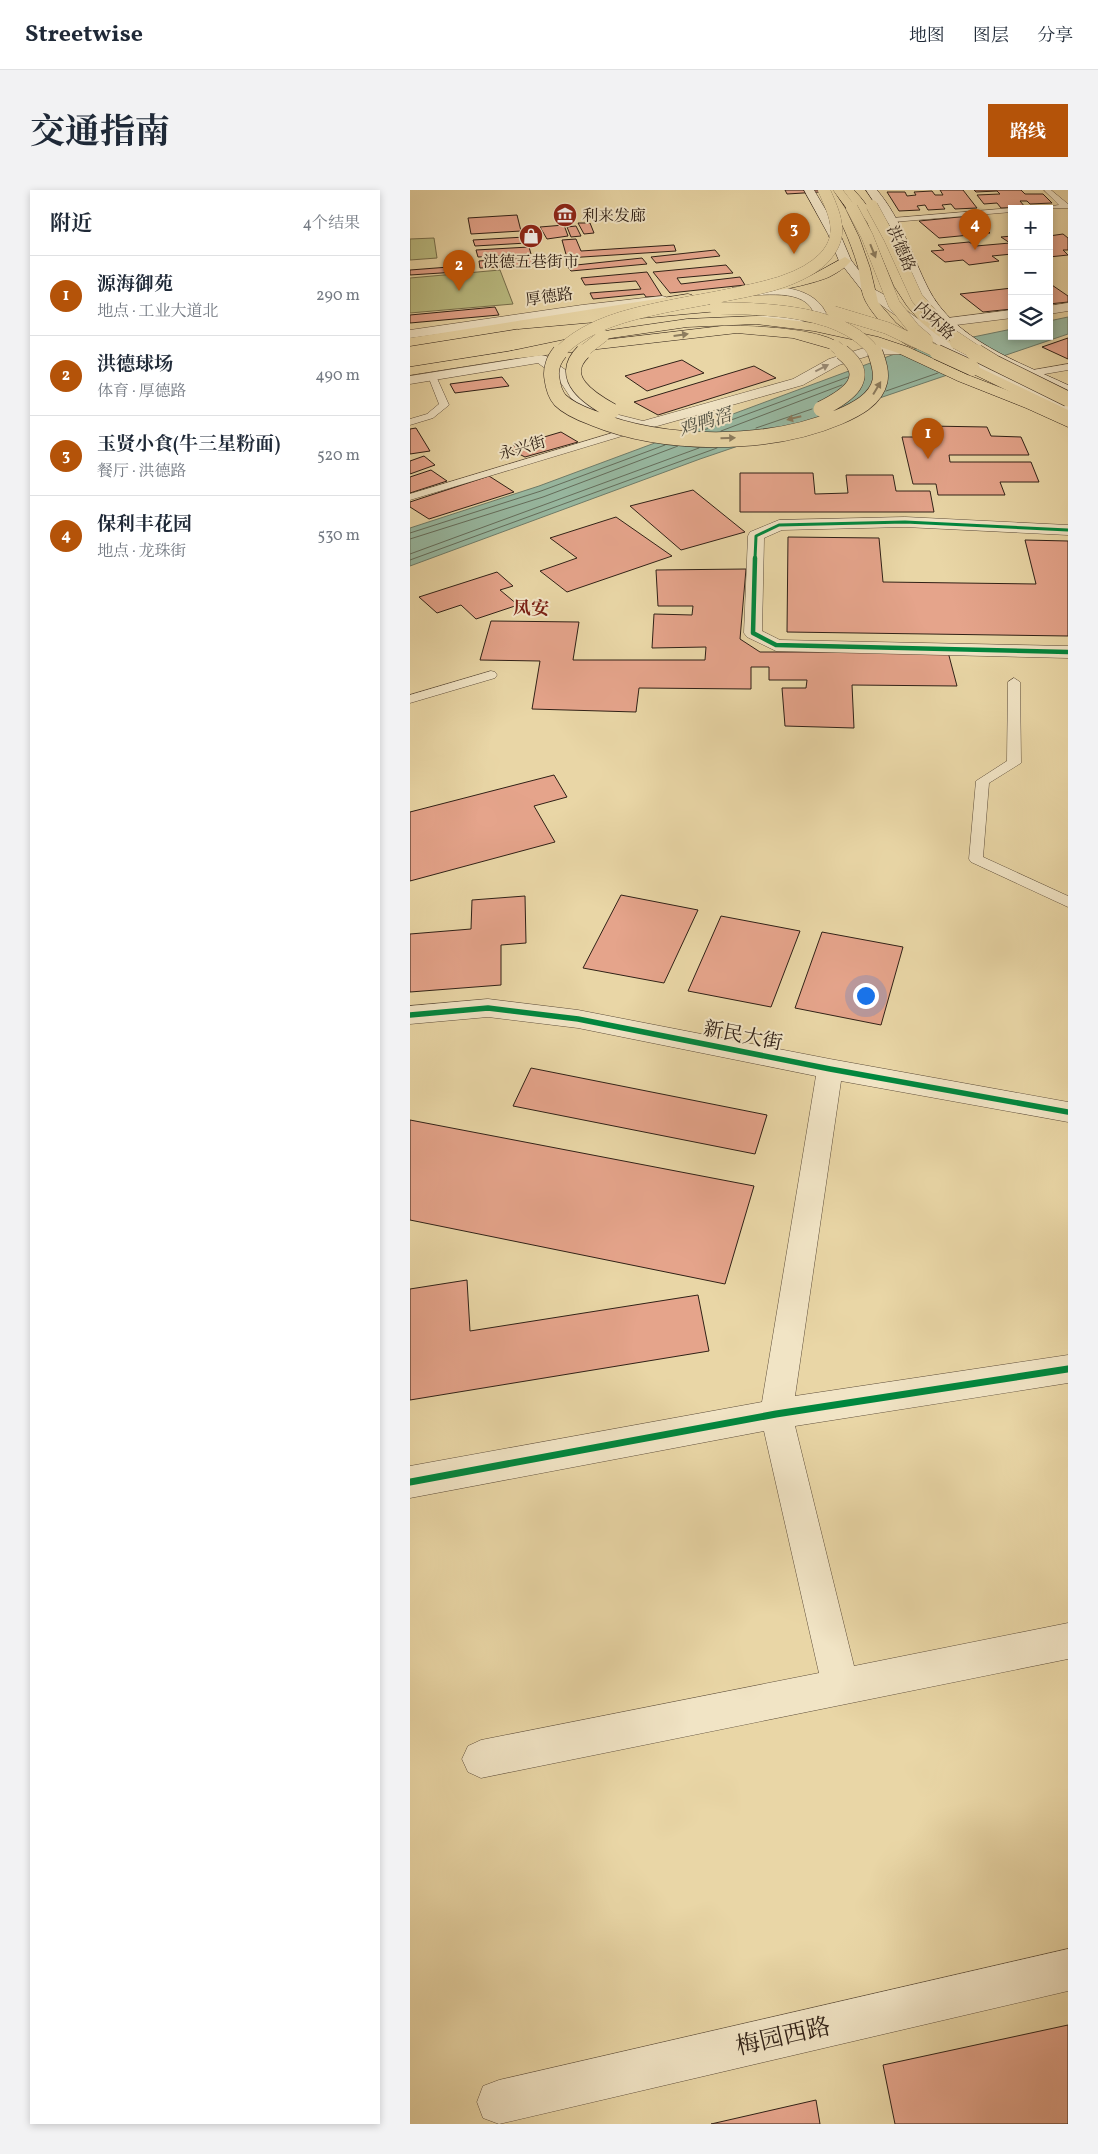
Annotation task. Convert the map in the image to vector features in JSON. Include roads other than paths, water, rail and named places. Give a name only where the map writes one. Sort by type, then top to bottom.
[{"type":"main road","points":[[518,325],[587,319],[715,308],[775,310],[830,322],[854,333],[872,346],[881,362],[882,380],[879,386],[869,399],[850,412],[824,423],[786,432],[745,437],[702,438],[658,435],[621,428],[590,418],[566,405],[553,388],[550,370],[556,353],[566,344],[605,324],[639,312],[721,297],[776,284],[814,266],[826,257],[833,246],[836,231],[836,221],[824,190]]},
{"type":"main road","points":[[828,190],[842,211],[851,232],[865,270],[871,300],[886,322],[909,348]]},
{"type":"main road","name":"内环路","points":[[838,190],[852,208],[867,236],[894,304],[921,335],[938,349],[981,367],[1068,416]]},
{"type":"main road","name":"洪德路","points":[[848,190],[864,207],[875,226],[904,293],[921,316],[943,338]]},
{"type":"main road","name":"内环路","points":[[860,190],[883,225],[912,290],[922,306],[981,367]]},
{"type":"main road","points":[[410,342],[817,278],[826,276],[845,261]]},
{"type":"main road","points":[[605,324],[657,312],[734,301],[772,299],[821,301],[886,314],[915,324],[981,367],[1029,404],[1068,423]]},
{"type":"main road","points":[[410,371],[511,355],[660,338],[722,330],[756,329],[804,335],[835,346],[854,361],[858,371],[856,380],[846,394],[808,414],[771,423],[687,426],[628,416],[590,401],[577,388],[573,371],[576,359],[584,348],[615,330],[632,324],[654,318],[709,310],[778,306],[830,311],[868,319],[981,367],[1068,399]]},
{"type":"main road","points":[[511,355],[611,334],[687,323],[756,320],[839,332],[981,367]]},
{"type":"main road","points":[[541,359],[660,338]]},
{"type":"street","points":[[809,190],[834,234],[845,261],[868,290],[943,338],[981,367],[1068,409]]},
{"type":"street","points":[[871,190],[893,220],[927,297],[948,322],[963,335],[981,367]]},
{"type":"street","points":[[875,226],[882,203]]},
{"type":"street","points":[[883,241],[914,267]]},
{"type":"street","points":[[736,291],[769,290],[790,293],[810,300],[817,305],[820,313],[794,320],[756,320]]},
{"type":"street","name":"厚德路","points":[[410,334],[582,309],[693,298]]},
{"type":"street","points":[[1053,309],[1068,307]]},
{"type":"street","points":[[948,322],[1008,314]]},
{"type":"street","name":"厚德路","points":[[410,349],[587,319]]},
{"type":"street","points":[[410,380],[541,359],[562,374],[576,395],[593,409],[610,417],[643,426],[798,382],[834,362],[869,351],[909,348]]},
{"type":"street","points":[[981,367],[1033,373],[1068,390]]},
{"type":"street","points":[[1068,530],[905,522],[779,525],[756,536],[753,634],[776,645],[1068,652]]},
{"type":"street","name":"新民大街","points":[[410,1015],[488,1008],[578,1019],[830,1069],[1068,1112]]},
{"type":"street","points":[[830,1069],[776,1414],[841,1686]]},
{"type":"street","points":[[410,1482],[776,1414],[1068,1369]]},
{"type":"street","points":[[481,1759],[1068,1641]]},
{"type":"street","name":"梅园西路","points":[[499,2102],[1068,1970]]},
{"type":"lane","points":[[1048,190],[1066,206]]},
{"type":"lane","points":[[1053,207],[1066,206]]},
{"type":"lane","points":[[893,220],[1008,210]]},
{"type":"lane","points":[[1033,373],[1068,367]]},
{"type":"lane","points":[[410,422],[430,416],[444,406],[432,376]]},
{"type":"lane","name":"永兴街","points":[[410,497],[643,426]]},
{"type":"lane","points":[[410,699],[491,675]]},
{"type":"lane","points":[[1014,682],[1014,763],[983,781],[976,859],[1068,902]]},
{"type":"water","points":[[1068,317],[1068,334],[1053,339],[1053,320]]},
{"type":"water","points":[[1008,330],[1008,340],[1050,340],[700,459],[410,566],[410,528],[539,486],[900,352]]},
{"type":"place","name":"利来发廊","points":[[565,215]]},
{"type":"place","name":"洪德五巷街市","points":[[531,236]]},
{"type":"place","name":"保利丰花园","points":[[975,250]]},
{"type":"place","name":"玉贤小食(牛三星粉面)","points":[[794,254]]},
{"type":"place","name":"洪德球场","points":[[459,291]]},
{"type":"place","name":"源海御苑","points":[[928,459]]},
{"type":"district","name":"凤安","points":[[531,608]]},
{"type":"water label","name":"鸡鸭滘","points":[[705,422]]}]
